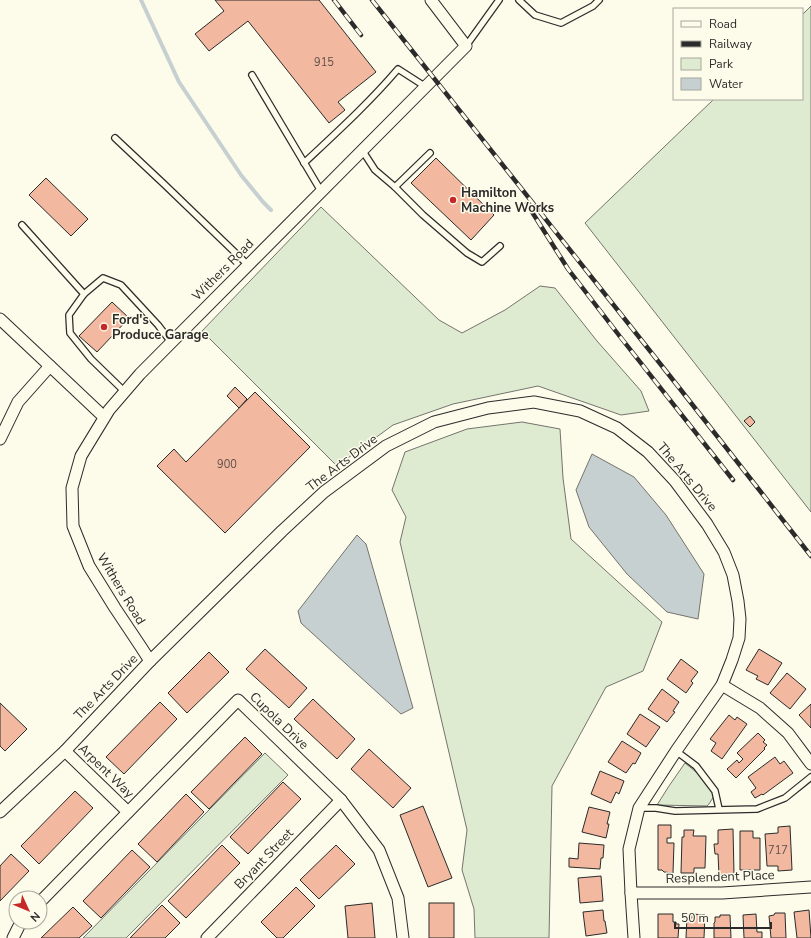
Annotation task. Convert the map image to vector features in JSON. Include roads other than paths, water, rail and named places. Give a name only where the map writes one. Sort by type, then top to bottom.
[{"type":"street","points":[[431,0],[466,46]]},
{"type":"street","name":"Withers Road","points":[[150,661],[89,566],[73,526],[72,488],[81,456],[104,417],[124,391],[466,46]]},
{"type":"street","points":[[0,319],[104,417]]},
{"type":"street","points":[[0,439],[18,402],[50,366]]},
{"type":"street","name":"The Arts Drive","points":[[0,812],[65,751],[150,661],[282,531],[324,492],[386,446],[434,422],[488,408],[534,402],[580,411],[616,428],[648,452],[675,481],[707,524],[724,552],[733,576],[740,619],[739,638],[722,685],[676,751],[639,808],[629,849],[630,893],[634,938]]},
{"type":"street","points":[[722,685],[760,708],[788,733],[811,764]]},
{"type":"street","name":"Cupola Drive","points":[[48,894],[238,700],[340,800],[379,850],[398,898],[403,938]]},
{"type":"street","name":"Arpent Way","points":[[65,751],[128,812]]},
{"type":"street","name":"Bryant Street","points":[[207,938],[340,800]]},
{"type":"street","name":"Resplendent Place","points":[[630,893],[722,893],[811,887]]},
{"type":"lane","points":[[466,46],[500,0]]},
{"type":"lane","points":[[519,0],[536,15],[561,23],[593,6],[599,0]]},
{"type":"lane","points":[[304,163],[348,122],[379,91],[398,69],[426,87]]},
{"type":"lane","points":[[252,75],[321,192]]},
{"type":"lane","points":[[115,138],[248,265]]},
{"type":"lane","points":[[362,150],[375,170],[395,187],[423,215],[467,253],[482,262],[500,246]]},
{"type":"lane","points":[[395,187],[430,153]]},
{"type":"lane","points":[[22,225],[84,294]]},
{"type":"lane","points":[[124,391],[91,359],[70,333],[69,315],[84,294],[103,278],[121,285],[158,325],[171,342]]},
{"type":"lane","points":[[676,751],[696,766],[715,791],[719,809]]},
{"type":"lane","points":[[639,808],[656,808],[675,811],[757,809],[785,798],[811,777]]},
{"type":"water","points":[[592,454],[634,477],[666,515],[704,574],[698,619],[667,612],[627,574],[589,527],[576,490]]},
{"type":"water","points":[[357,535],[366,544],[413,708],[401,714],[301,623],[298,611]]},
{"type":"waterway","points":[[141,0],[179,82],[241,175],[271,210]]},
{"type":"railway","points":[[334,0],[361,35]]},
{"type":"railway","points":[[372,0],[811,556]]},
{"type":"railway","points":[[527,204],[568,269],[733,480]]},
{"type":"place","name":"Hamilton Machine Works","points":[[453,200]]},
{"type":"place","name":"Ford's Produce Garage","points":[[104,327]]}]
